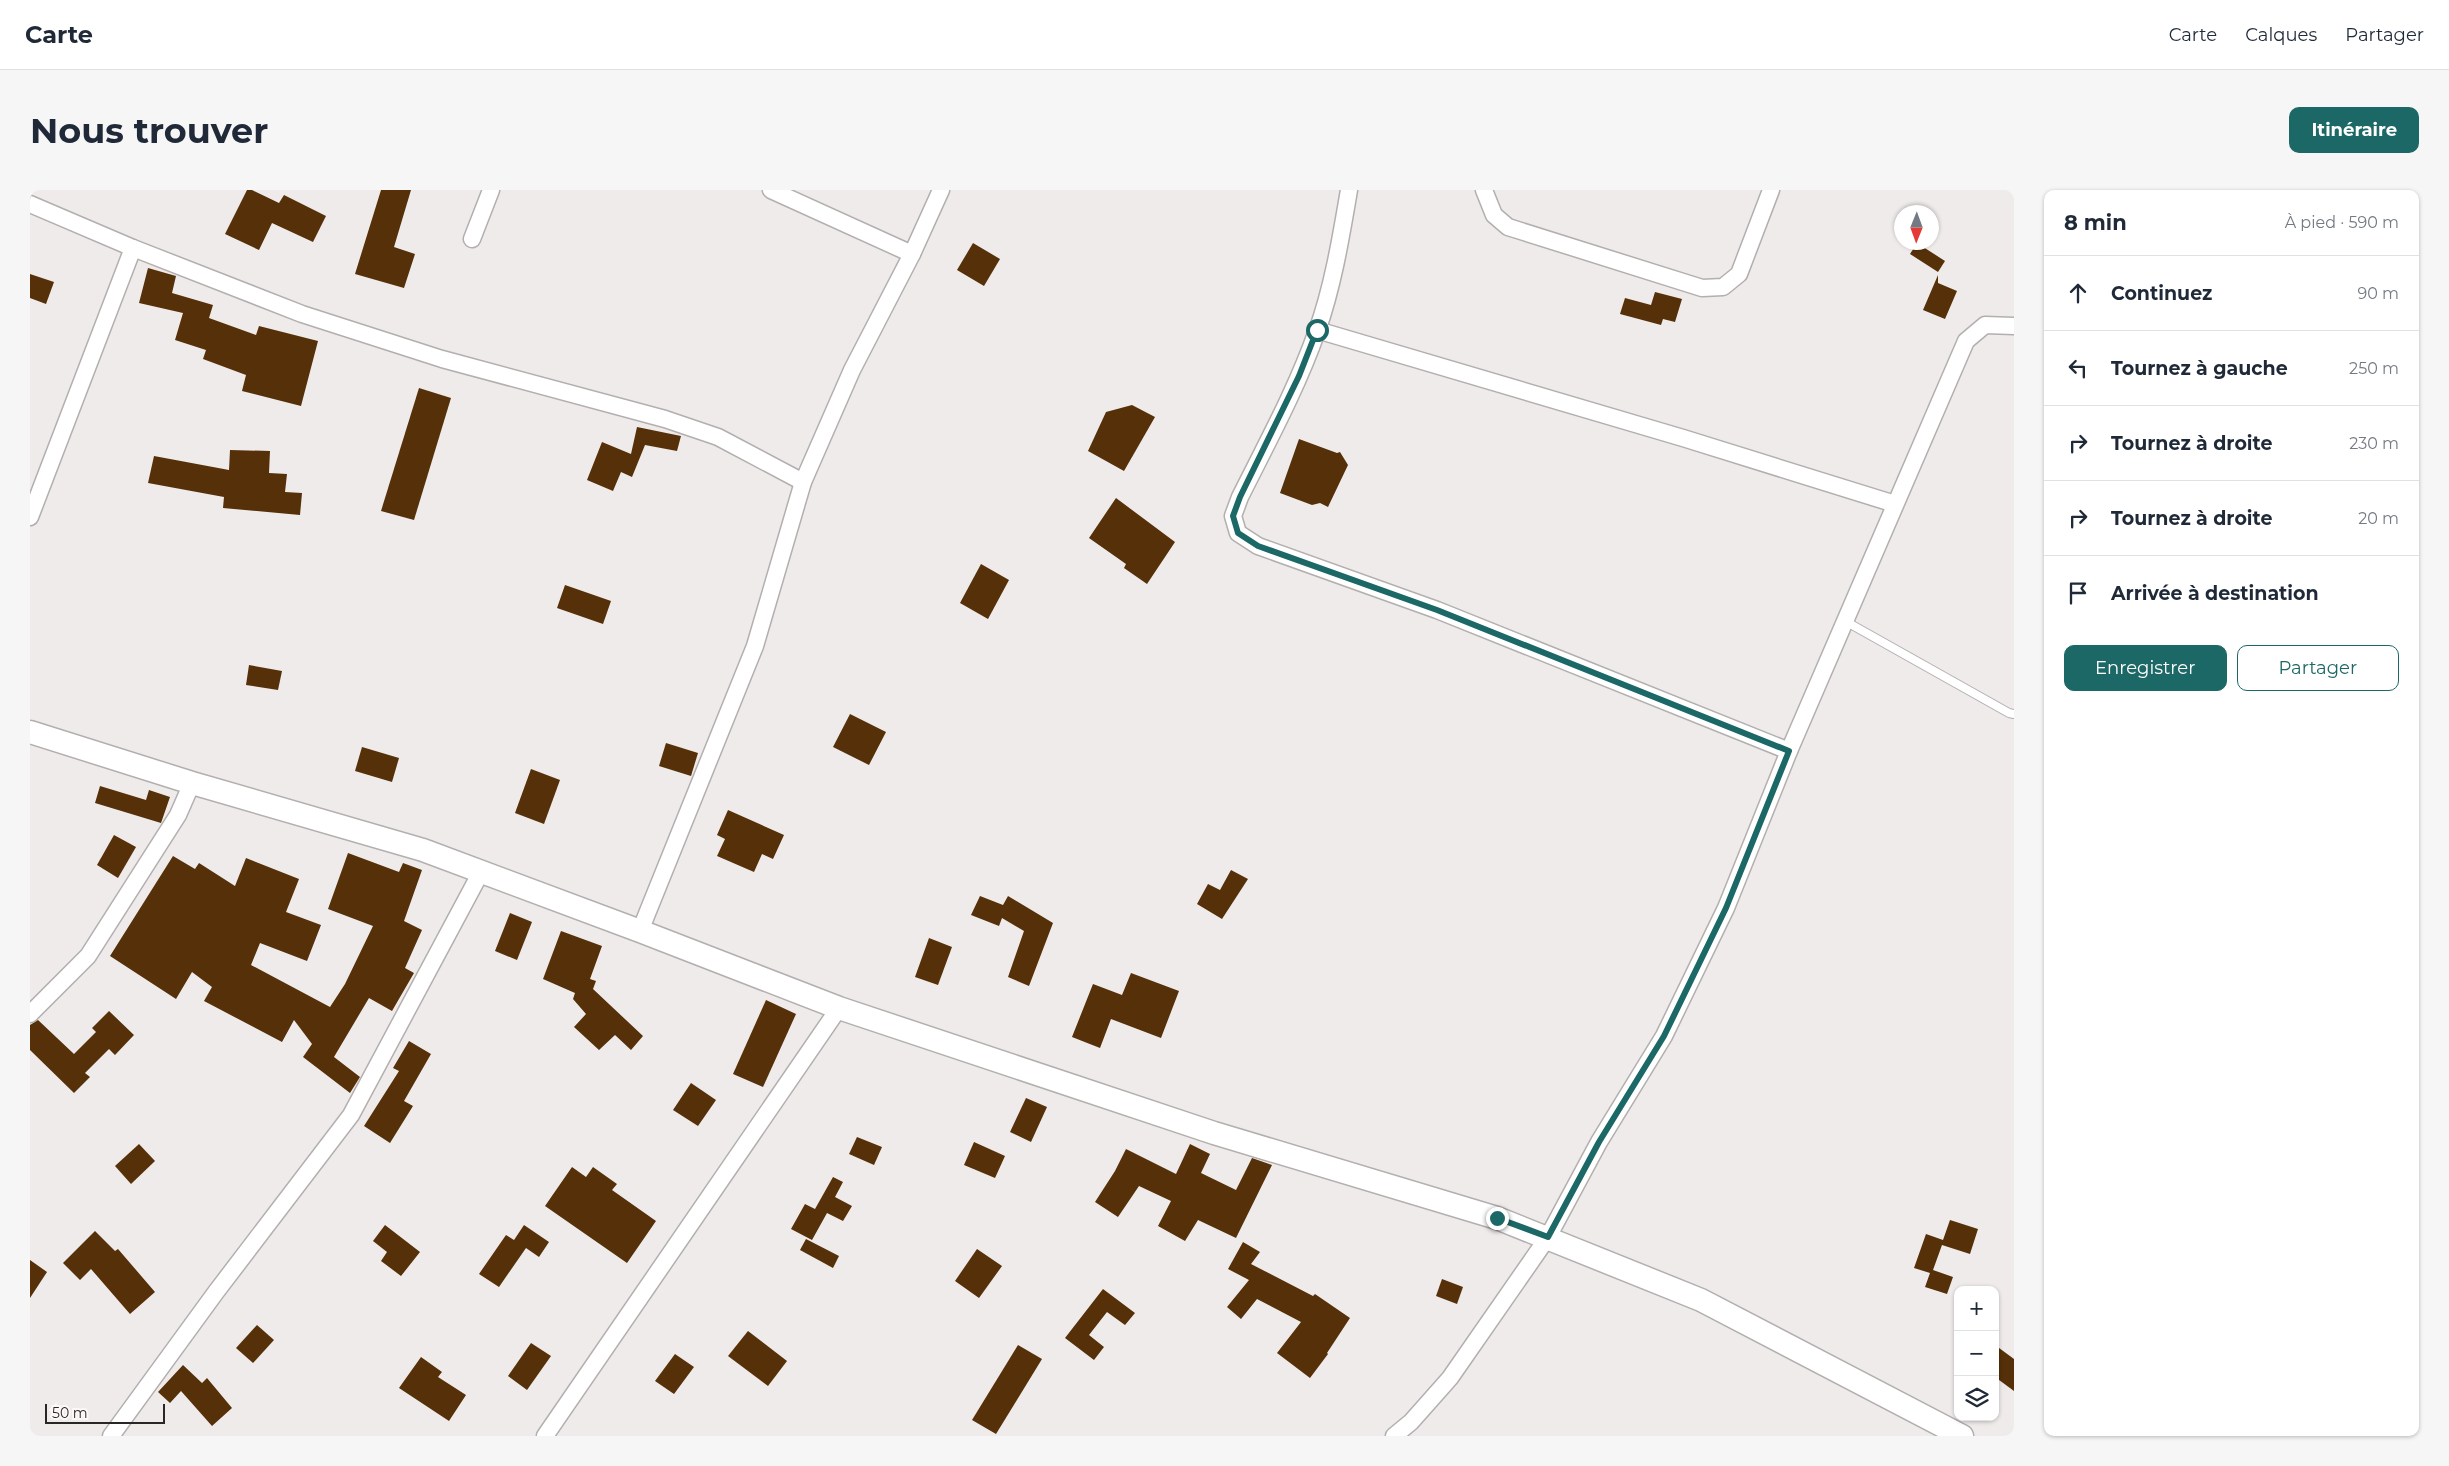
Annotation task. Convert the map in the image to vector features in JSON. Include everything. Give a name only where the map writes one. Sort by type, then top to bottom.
[{"type":"street","points":[[472,239],[491,190]]},
{"type":"street","points":[[771,190],[912,254]]},
{"type":"street","points":[[640,931],[755,646],[803,482],[852,370],[912,254],[941,190]]},
{"type":"street","points":[[1349,190],[1337,259],[1317,330],[1299,376],[1240,497],[1233,516],[1238,533],[1258,546],[1437,610],[1789,751]]},
{"type":"street","points":[[1483,190],[1494,215],[1508,227],[1702,288],[1723,287],[1739,274],[1771,190]]},
{"type":"street","points":[[30,204],[133,248],[302,314],[442,359],[665,418],[709,434],[803,482]]},
{"type":"street","points":[[30,517],[133,248]]},
{"type":"street","points":[[1394,1436],[1411,1422],[1450,1378],[1548,1237],[1599,1142],[1664,1036],[1726,908],[1789,751],[1966,340],[1985,325],[2014,326]]},
{"type":"street","points":[[1317,330],[1895,504]]},
{"type":"street","points":[[30,732],[192,783],[423,850],[839,1008],[1214,1133],[1497,1218],[1702,1300],[1962,1436]]},
{"type":"street","points":[[30,1014],[88,956],[178,816],[192,783]]},
{"type":"street","points":[[111,1436],[216,1292],[351,1115],[480,872]]},
{"type":"street","points":[[545,1436],[839,1008]]},
{"type":"lane","points":[[1845,620],[2014,714]]},
{"type":"building","points":[[247,190],[252,190],[279,203],[284,195],[326,216],[313,242],[272,223],[259,250],[225,234]]},
{"type":"building","points":[[381,190],[411,190],[394,247],[415,254],[404,288],[355,274]]},
{"type":"building","points":[[973,243],[1000,259],[984,286],[957,270]]},
{"type":"building","points":[[1913,250],[1928,250],[1945,261],[1938,272],[1910,254]]},
{"type":"building","points":[[148,268],[176,276],[172,293],[213,305],[209,318],[256,335],[259,326],[318,341],[301,406],[242,391],[246,375],[203,359],[206,350],[175,340],[183,313],[139,303]]},
{"type":"building","points":[[30,274],[54,282],[46,304],[30,298]]},
{"type":"building","points":[[1938,275],[1938,283],[1957,291],[1945,319],[1923,310]]},
{"type":"building","points":[[1655,292],[1682,299],[1675,322],[1663,319],[1661,325],[1620,314],[1625,298],[1651,305]]},
{"type":"building","points":[[419,388],[451,398],[414,520],[381,511]]},
{"type":"building","points":[[1132,405],[1155,417],[1124,471],[1088,451],[1106,412]]},
{"type":"building","points":[[637,427],[681,436],[677,451],[645,445],[632,477],[621,472],[613,491],[587,480],[602,442],[631,454]]},
{"type":"building","points":[[1299,439],[1337,453],[1340,452],[1348,465],[1328,507],[1320,503],[1312,505],[1280,493]]},
{"type":"building","points":[[230,450],[270,451],[269,473],[287,474],[285,492],[302,493],[300,515],[223,508],[224,497],[148,483],[154,456],[229,470]]},
{"type":"building","points":[[1116,498],[1175,542],[1147,584],[1124,568],[1126,564],[1089,538]]},
{"type":"building","points":[[981,564],[1009,580],[988,619],[960,603]]},
{"type":"building","points":[[565,585],[611,601],[603,624],[557,608]]},
{"type":"building","points":[[249,665],[282,671],[278,690],[246,685]]},
{"type":"building","points":[[850,714],[886,732],[869,765],[833,747]]},
{"type":"building","points":[[666,743],[698,753],[691,776],[659,766]]},
{"type":"building","points":[[362,747],[399,758],[392,782],[355,771]]},
{"type":"building","points":[[531,769],[560,780],[544,824],[515,813]]},
{"type":"building","points":[[100,786],[146,800],[149,790],[170,797],[161,823],[95,803]]},
{"type":"building","points":[[728,810],[784,835],[773,859],[762,854],[754,872],[717,856],[725,839],[717,835]]},
{"type":"building","points":[[114,835],[136,847],[118,878],[97,865]]},
{"type":"building","points":[[348,853],[399,872],[403,863],[422,870],[404,921],[422,930],[405,968],[414,973],[392,1011],[369,998],[334,1057],[360,1077],[350,1093],[303,1057],[312,1044],[294,1020],[282,1042],[204,1001],[212,987],[192,972],[176,999],[110,956],[173,856],[195,869],[199,863],[235,886],[246,858],[299,879],[286,912],[321,925],[307,961],[260,943],[251,965],[330,1007],[345,984],[373,926],[328,909]]},
{"type":"building","points":[[1231,870],[1248,879],[1222,919],[1197,904],[1208,884],[1220,890]]},
{"type":"building","points":[[980,896],[1003,905],[1008,896],[1053,923],[1029,986],[1008,977],[1024,931],[1002,918],[999,926],[971,915]]},
{"type":"building","points":[[510,913],[532,922],[517,960],[495,951]]},
{"type":"building","points":[[561,931],[602,946],[590,979],[596,981],[593,989],[643,1036],[631,1050],[615,1035],[599,1050],[574,1027],[586,1014],[573,999],[575,993],[543,979]]},
{"type":"building","points":[[929,938],[952,947],[938,985],[915,977]]},
{"type":"building","points":[[1131,973],[1179,991],[1161,1038],[1111,1019],[1100,1048],[1072,1037],[1093,984],[1122,995]]},
{"type":"building","points":[[766,1000],[796,1014],[763,1087],[733,1074]]},
{"type":"building","points":[[109,1011],[134,1035],[115,1055],[109,1049],[85,1073],[90,1077],[74,1093],[30,1050],[30,1025],[38,1020],[74,1054],[96,1032],[92,1028]]},
{"type":"building","points":[[409,1041],[431,1054],[404,1101],[413,1106],[390,1143],[364,1126],[399,1071],[393,1068]]},
{"type":"building","points":[[691,1083],[716,1100],[698,1126],[673,1110]]},
{"type":"building","points":[[1026,1098],[1047,1107],[1031,1142],[1010,1132]]},
{"type":"building","points":[[857,1137],[882,1147],[874,1165],[849,1154]]},
{"type":"building","points":[[974,1142],[1005,1156],[995,1178],[964,1165]]},
{"type":"building","points":[[139,1144],[155,1161],[131,1184],[115,1166]]},
{"type":"building","points":[[1190,1144],[1210,1154],[1201,1173],[1236,1190],[1252,1158],[1272,1165],[1236,1238],[1198,1220],[1185,1241],[1158,1226],[1171,1201],[1139,1186],[1118,1217],[1095,1202],[1115,1171],[1126,1149],[1176,1174]]},
{"type":"building","points":[[572,1167],[586,1177],[593,1167],[617,1184],[612,1190],[656,1221],[627,1263],[545,1206]]},
{"type":"building","points":[[833,1177],[843,1182],[835,1197],[852,1206],[843,1221],[827,1213],[812,1240],[791,1229],[805,1204],[815,1209]]},
{"type":"building","points":[[1950,1220],[1978,1229],[1970,1254],[1942,1245],[1933,1270],[1953,1277],[1947,1294],[1925,1287],[1930,1273],[1914,1268],[1926,1234],[1943,1240]]},
{"type":"building","points":[[385,1225],[420,1252],[401,1276],[381,1261],[387,1252],[373,1241]]},
{"type":"building","points":[[524,1225],[549,1242],[539,1257],[526,1248],[499,1287],[479,1274],[506,1235],[514,1240]]},
{"type":"building","points":[[95,1231],[115,1251],[118,1249],[155,1292],[130,1314],[91,1269],[80,1280],[63,1263]]},
{"type":"building","points":[[806,1239],[839,1256],[833,1268],[800,1250]]},
{"type":"building","points":[[1243,1242],[1260,1252],[1251,1264],[1313,1296],[1315,1294],[1350,1318],[1328,1354],[1310,1378],[1277,1353],[1301,1322],[1257,1299],[1241,1319],[1227,1307],[1249,1280],[1228,1269]]},
{"type":"building","points":[[977,1249],[1002,1266],[979,1298],[955,1281]]},
{"type":"building","points":[[30,1260],[47,1272],[30,1298]]},
{"type":"building","points":[[1442,1279],[1463,1287],[1457,1304],[1436,1296]]},
{"type":"building","points":[[1103,1289],[1135,1313],[1125,1325],[1107,1312],[1089,1335],[1104,1347],[1094,1360],[1065,1338]]},
{"type":"building","points":[[257,1325],[274,1340],[253,1363],[236,1348]]},
{"type":"building","points":[[748,1331],[787,1361],[768,1386],[728,1356]]},
{"type":"building","points":[[531,1343],[551,1356],[527,1390],[508,1376]]},
{"type":"building","points":[[1018,1345],[1042,1359],[996,1434],[972,1420]]},
{"type":"building","points":[[1999,1348],[2014,1359],[2014,1391],[1999,1380]]},
{"type":"building","points":[[675,1354],[694,1367],[674,1394],[655,1381]]},
{"type":"building","points":[[421,1357],[442,1372],[438,1377],[466,1395],[449,1421],[399,1388]]},
{"type":"building","points":[[183,1365],[202,1383],[207,1378],[232,1408],[212,1426],[181,1391],[170,1403],[158,1392]]},
{"type":"route","points":[[1317,330],[1299,376],[1240,497],[1233,516],[1238,533],[1258,546],[1437,610],[1789,751],[1726,908],[1664,1036],[1599,1142],[1548,1237],[1497,1218]]}]
